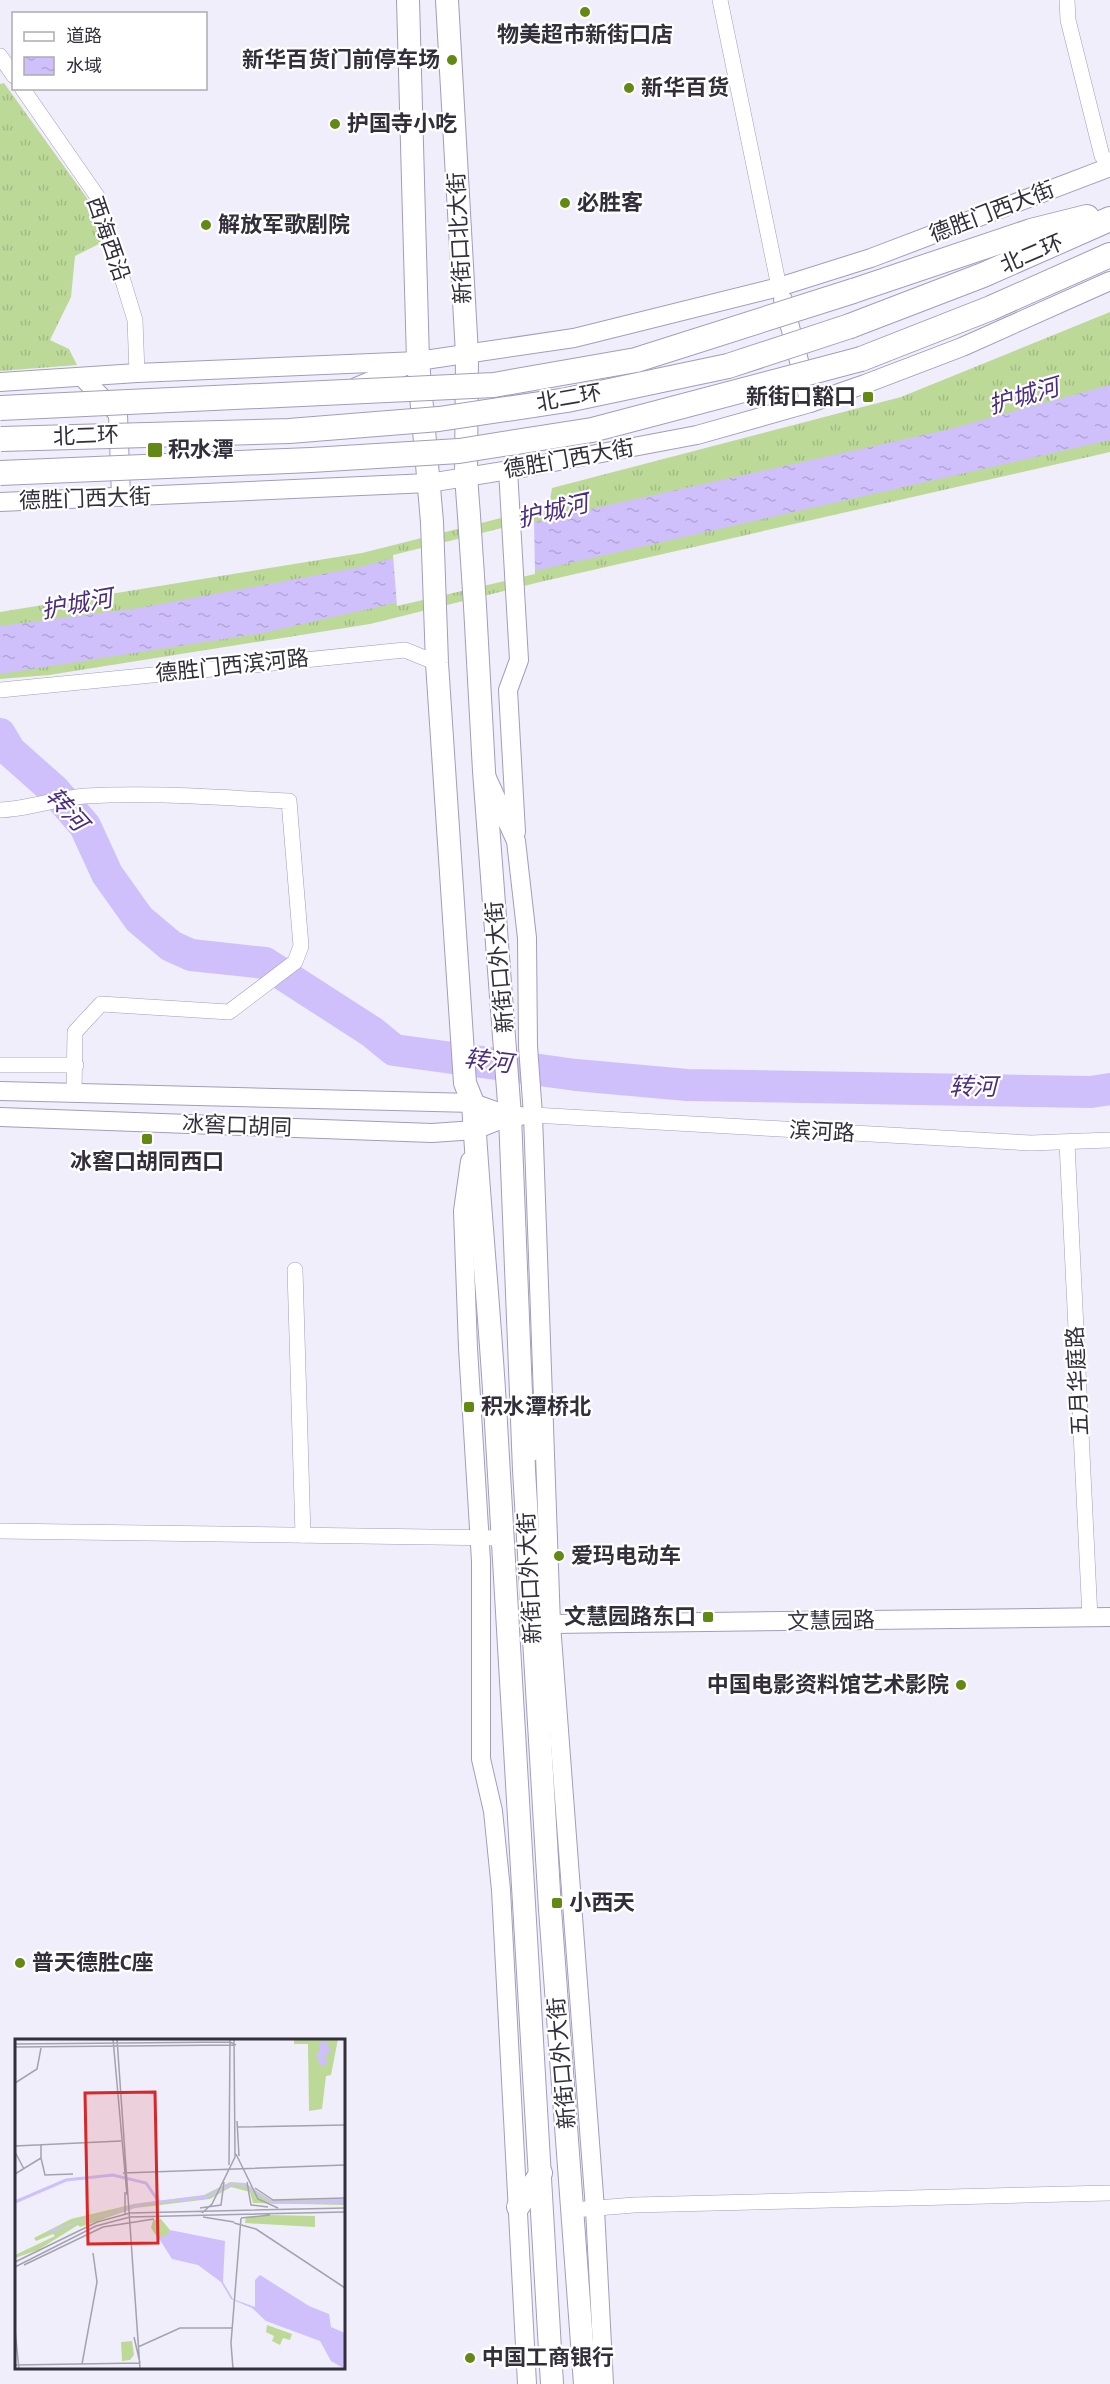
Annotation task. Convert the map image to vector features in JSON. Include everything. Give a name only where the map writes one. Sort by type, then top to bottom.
[{"type":"highway","points":[[0,408],[494,385],[636,360],[1031,231],[1110,211]]},
{"type":"highway","name":"北二环","points":[[0,439],[289,430],[439,419],[567,400],[729,366],[850,327],[983,275],[1110,219]]},
{"type":"highway","name":"北二环","points":[[0,473],[459,452],[592,430],[861,359],[991,308],[1110,255]]},
{"type":"main road","name":"新街口北大街","points":[[408,0],[418,361],[429,483]]},
{"type":"main road","name":"新街口北大街","points":[[447,0],[466,354],[466,476]]},
{"type":"main road","name":"新街口外大街","points":[[466,476],[484,771],[520,1087],[510,1116],[524,1470],[550,1909],[584,2209],[585,2384]]},
{"type":"main road","name":"新街口外大街","points":[[429,483],[437,663],[463,1041],[475,1130],[522,1816],[552,2384]]},
{"type":"main road","points":[[524,1470],[544,1401]]},
{"type":"main road","points":[[518,2208],[541,2173]]},
{"type":"street","points":[[720,0],[779,287],[810,403]]},
{"type":"street","points":[[1067,0],[1068,20],[1102,156],[1110,165]]},
{"type":"street","points":[[0,56],[12,73]]},
{"type":"street","name":"西海西沿","points":[[23,90],[97,196],[135,320],[137,373]]},
{"type":"street","name":"德胜门西大街","points":[[0,382],[137,373],[418,361],[574,338],[779,287],[871,258],[1110,165]]},
{"type":"street","name":"德胜门西大街","points":[[0,502],[429,483],[697,435],[810,403],[962,347],[1110,281]]},
{"type":"street","name":"德胜门西大街","points":[[0,420],[316,404],[418,361]]},
{"type":"street","points":[[82,376],[118,414],[121,497]]},
{"type":"street","name":"新街口外大街","points":[[508,470],[519,660],[507,690],[516,842],[527,938],[517,1045]]},
{"type":"street","name":"德胜门西滨河路","points":[[0,690],[405,650],[437,663]]},
{"type":"street","name":"新街口外大街","points":[[484,771],[516,842]]},
{"type":"street","points":[[0,810],[16,810],[42,802],[83,796],[128,794],[289,801],[301,946],[295,962],[229,1012],[101,1004],[75,1032],[74,1093]]},
{"type":"street","points":[[0,1065],[76,1065]]},
{"type":"street","name":"新街口外大街","points":[[520,1087],[533,1116],[551,1624],[584,2209],[604,2384]]},
{"type":"street","name":"冰窖口胡同","points":[[0,1092],[469,1093],[510,1116]]},
{"type":"street","points":[[510,1116],[533,1116]]},
{"type":"street","name":"冰窖口胡同","points":[[0,1117],[432,1132],[475,1130],[510,1116]]},
{"type":"street","name":"滨河路","points":[[533,1116],[966,1140],[1067,1143],[1110,1140]]},
{"type":"street","name":"新街口外大街","points":[[475,1130],[463,1211],[482,1606],[479,1639],[481,1759],[494,1811],[501,1890],[527,2384]]},
{"type":"street","name":"五月华庭路","points":[[1067,1143],[1090,1618]]},
{"type":"street","points":[[295,1270],[303,1535]]},
{"type":"street","points":[[0,1531],[502,1538]]},
{"type":"street","name":"文慧园路","points":[[551,1624],[1110,1617]]},
{"type":"street","points":[[584,2209],[634,2205],[1110,2193]]},
{"type":"green space","points":[[4,83],[89,201],[103,242],[75,256],[71,297],[50,340],[69,349],[77,365],[0,371],[0,84]]},
{"type":"green space","points":[[1110,312],[1110,452],[540,582],[370,624],[49,675],[0,679],[0,612],[362,553],[549,506],[552,488],[901,397]]},
{"type":"water","points":[[1110,385],[1110,440],[263,633],[0,674],[0,626],[139,608],[355,568],[555,517],[946,430]]},
{"type":"pier","points":[[534,520],[535,574],[397,606],[393,555]]},
{"type":"waterway","name":"转河","points":[[0,734],[10,751],[54,790],[85,826],[107,874],[139,919],[171,946],[191,955],[265,963],[372,1032],[394,1050],[576,1075],[687,1085],[1091,1092],[1110,1089]]},
{"type":"place","name":"物美超市新街口店","points":[[585,12]]},
{"type":"place","name":"新华百货门前停车场","points":[[452,60]]},
{"type":"place","name":"新华百货","points":[[629,88]]},
{"type":"place","name":"护国寺小吃","points":[[335,124]]},
{"type":"place","name":"必胜客","points":[[565,203]]},
{"type":"place","name":"解放军歌剧院","points":[[206,225]]},
{"type":"place","name":"新街口豁口","points":[[868,397]]},
{"type":"place","name":"积水潭","points":[[155,450]]},
{"type":"place","name":"冰窖口胡同西口","points":[[147,1139]]},
{"type":"place","name":"积水潭桥北","points":[[469,1407]]},
{"type":"place","name":"爱玛电动车","points":[[559,1556]]},
{"type":"place","name":"文慧园路东口","points":[[708,1617]]},
{"type":"place","name":"中国电影资料馆艺术影院","points":[[961,1685]]},
{"type":"place","name":"小西天","points":[[557,1903]]},
{"type":"place","name":"普天德胜C座","points":[[20,1963]]},
{"type":"place","name":"中国工商银行","points":[[470,2358]]},
{"type":"water label","name":"护城河","points":[[1024,397]]},
{"type":"water label","name":"护城河","points":[[553,512]]},
{"type":"water label","name":"护城河","points":[[77,605]]}]
